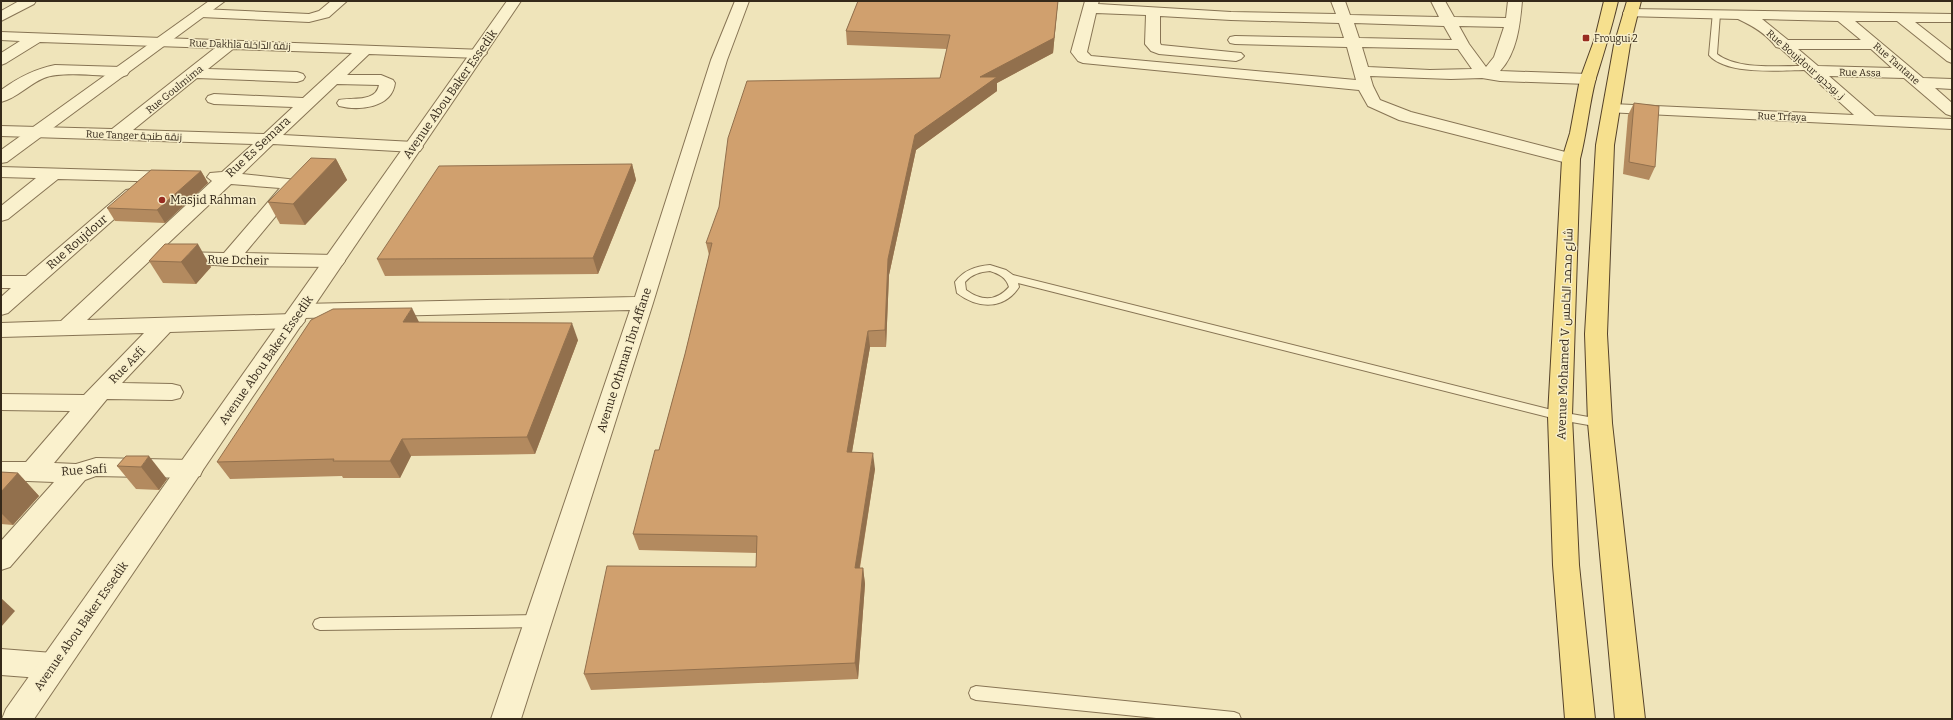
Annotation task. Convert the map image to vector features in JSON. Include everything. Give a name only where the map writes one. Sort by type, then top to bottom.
[{"type":"main road","name":"Avenue Mohamed V شارع محمد الخامس","points":[[1580,719],[1566,565],[1560,416],[1571,159],[1578,132],[1588,79],[1611,1]]},
{"type":"main road","points":[[1630,719],[1607,480],[1600,424],[1596,334],[1597,279],[1604,152],[1622,46],[1632,7]]},
{"type":"street","points":[[1,17],[29,1]]},
{"type":"street","points":[[1,158],[39,132],[218,1]]},
{"type":"street","points":[[202,13],[265,17],[317,16],[330,10],[340,1]]},
{"type":"street","name":"Avenue Abou Baker Essedik","points":[[17,719],[298,316],[514,1]]},
{"type":"street","name":"Avenue Othman Ibn Affane","points":[[506,719],[643,304],[719,60],[742,1]]},
{"type":"street","points":[[1229,1],[1239,74]]},
{"type":"street","points":[[1338,1],[1343,18],[1354,44],[1363,79],[1374,104],[1405,116],[1571,159]]},
{"type":"street","points":[[1438,1],[1462,45],[1483,73]]},
{"type":"street","points":[[1483,73],[1492,70],[1503,54],[1512,23],[1515,1]]},
{"type":"street","points":[[1726,1],[1738,14]]},
{"type":"street","points":[[1756,1],[1771,15]]},
{"type":"street","points":[[1801,1],[1817,16]]},
{"type":"street","points":[[1862,1],[1881,17]]},
{"type":"street","points":[[265,17],[279,5]]},
{"type":"street","points":[[1512,23],[1231,16],[1152,12],[1092,5],[1079,52],[1083,58],[1088,60],[1239,74],[1363,79],[1434,74],[1483,73],[1500,76],[1588,79]]},
{"type":"street","points":[[1921,5],[1937,18]]},
{"type":"street","points":[[1632,7],[1716,14],[1952,18]]},
{"type":"street","points":[[1152,12],[1152,44],[1156,48],[1164,51],[1236,56]]},
{"type":"street","name":"Rue Boujdour ز. بوجدور","points":[[1738,14],[1760,24],[1781,44],[1870,120]]},
{"type":"street","name":"Rue Tantane","points":[[1841,16],[1952,111]]},
{"type":"street","points":[[1900,17],[1952,58]]},
{"type":"street","name":"Rue Dakhla زنقة الداخلة","points":[[1,36],[479,53]]},
{"type":"street","points":[[1,60],[37,37]]},
{"type":"street","points":[[1235,40],[1354,44],[1462,45]]},
{"type":"street","name":"Rue Goulmima","points":[[117,134],[230,44]]},
{"type":"street","points":[[1781,44],[1876,45]]},
{"type":"street","name":"Rue Es Semara","points":[[66,328],[142,258],[266,139],[365,49]]},
{"type":"street","name":"Rue Assa","points":[[1811,69],[1908,73]]},
{"type":"street","points":[[4,92],[37,74],[48,70],[121,72]]},
{"type":"street","points":[[193,73],[297,77]]},
{"type":"street","points":[[332,79],[381,80],[387,83],[386,90],[370,102],[345,104]]},
{"type":"street","points":[[1920,83],[1952,84]]},
{"type":"street","points":[[214,99],[306,103]]},
{"type":"street","name":"Rue Trfaya","points":[[1612,109],[1952,124]]},
{"type":"street","name":"Rue Tanger زنقة طنجة","points":[[1,131],[266,139],[414,147]]},
{"type":"street","points":[[1,172],[226,177],[288,184],[290,188],[229,260]]},
{"type":"street","points":[[1,215],[54,173]]},
{"type":"street","name":"Rue Roujdour","points":[[1,308],[153,176]]},
{"type":"street","name":"Rue Dcheir","points":[[142,258],[335,261]]},
{"type":"street","points":[[1,282],[31,282]]},
{"type":"street","points":[[1,330],[164,326],[298,316],[643,304]]},
{"type":"street","name":"Rue Asfi","points":[[33,472],[95,397],[164,326]]},
{"type":"street","points":[[1,402],[172,392]]},
{"type":"street","name":"Rue Safi","points":[[1,471],[76,474],[96,467],[191,469]]},
{"type":"street","points":[[1,559],[76,474]]},
{"type":"street","points":[[1,662],[53,666]]},
{"type":"lane","points":[[1716,14],[1713,55],[1716,59],[1724,63],[1738,65],[1811,69]]},
{"type":"lane","points":[[1012,278],[1014,287],[1008,295],[997,301],[983,302],[969,298],[961,291],[960,282],[966,274],[977,269],[990,268],[1004,271],[1012,278],[1560,416],[1600,424]]},
{"type":"lane","points":[[320,624],[538,621]]},
{"type":"lane","points":[[976,693],[1234,719]]},
{"type":"building","points":[[858,1],[1058,1],[1054,38],[980,77],[997,77],[915,135],[888,259],[885,330],[868,331],[847,452],[873,453],[855,568],[863,568],[855,663],[584,674],[607,566],[756,567],[757,536],[633,534],[655,450],[659,450],[685,354],[712,243],[706,243],[719,207],[728,138],[747,81],[940,78],[950,35],[846,31]]},
{"type":"building","points":[[1634,103],[1659,106],[1655,167],[1629,162]]},
{"type":"building","points":[[311,158],[336,159],[293,204],[268,202]]},
{"type":"building","points":[[632,164],[593,258],[377,259],[439,166]]},
{"type":"building","points":[[151,170],[201,171],[157,210],[107,208]]},
{"type":"building","points":[[165,244],[198,244],[181,262],[149,261]]},
{"type":"building","points":[[412,308],[403,322],[572,323],[527,437],[402,439],[390,461],[333,461],[334,459],[217,462],[311,320],[333,309]]},
{"type":"building","points":[[126,456],[149,456],[141,467],[117,466]]},
{"type":"building","points":[[1,472],[18,473],[1,492]]},
{"type":"place","name":"Frougui 2","points":[[1586,38]]},
{"type":"place","name":"Masjid Rahman","points":[[162,200]]}]
